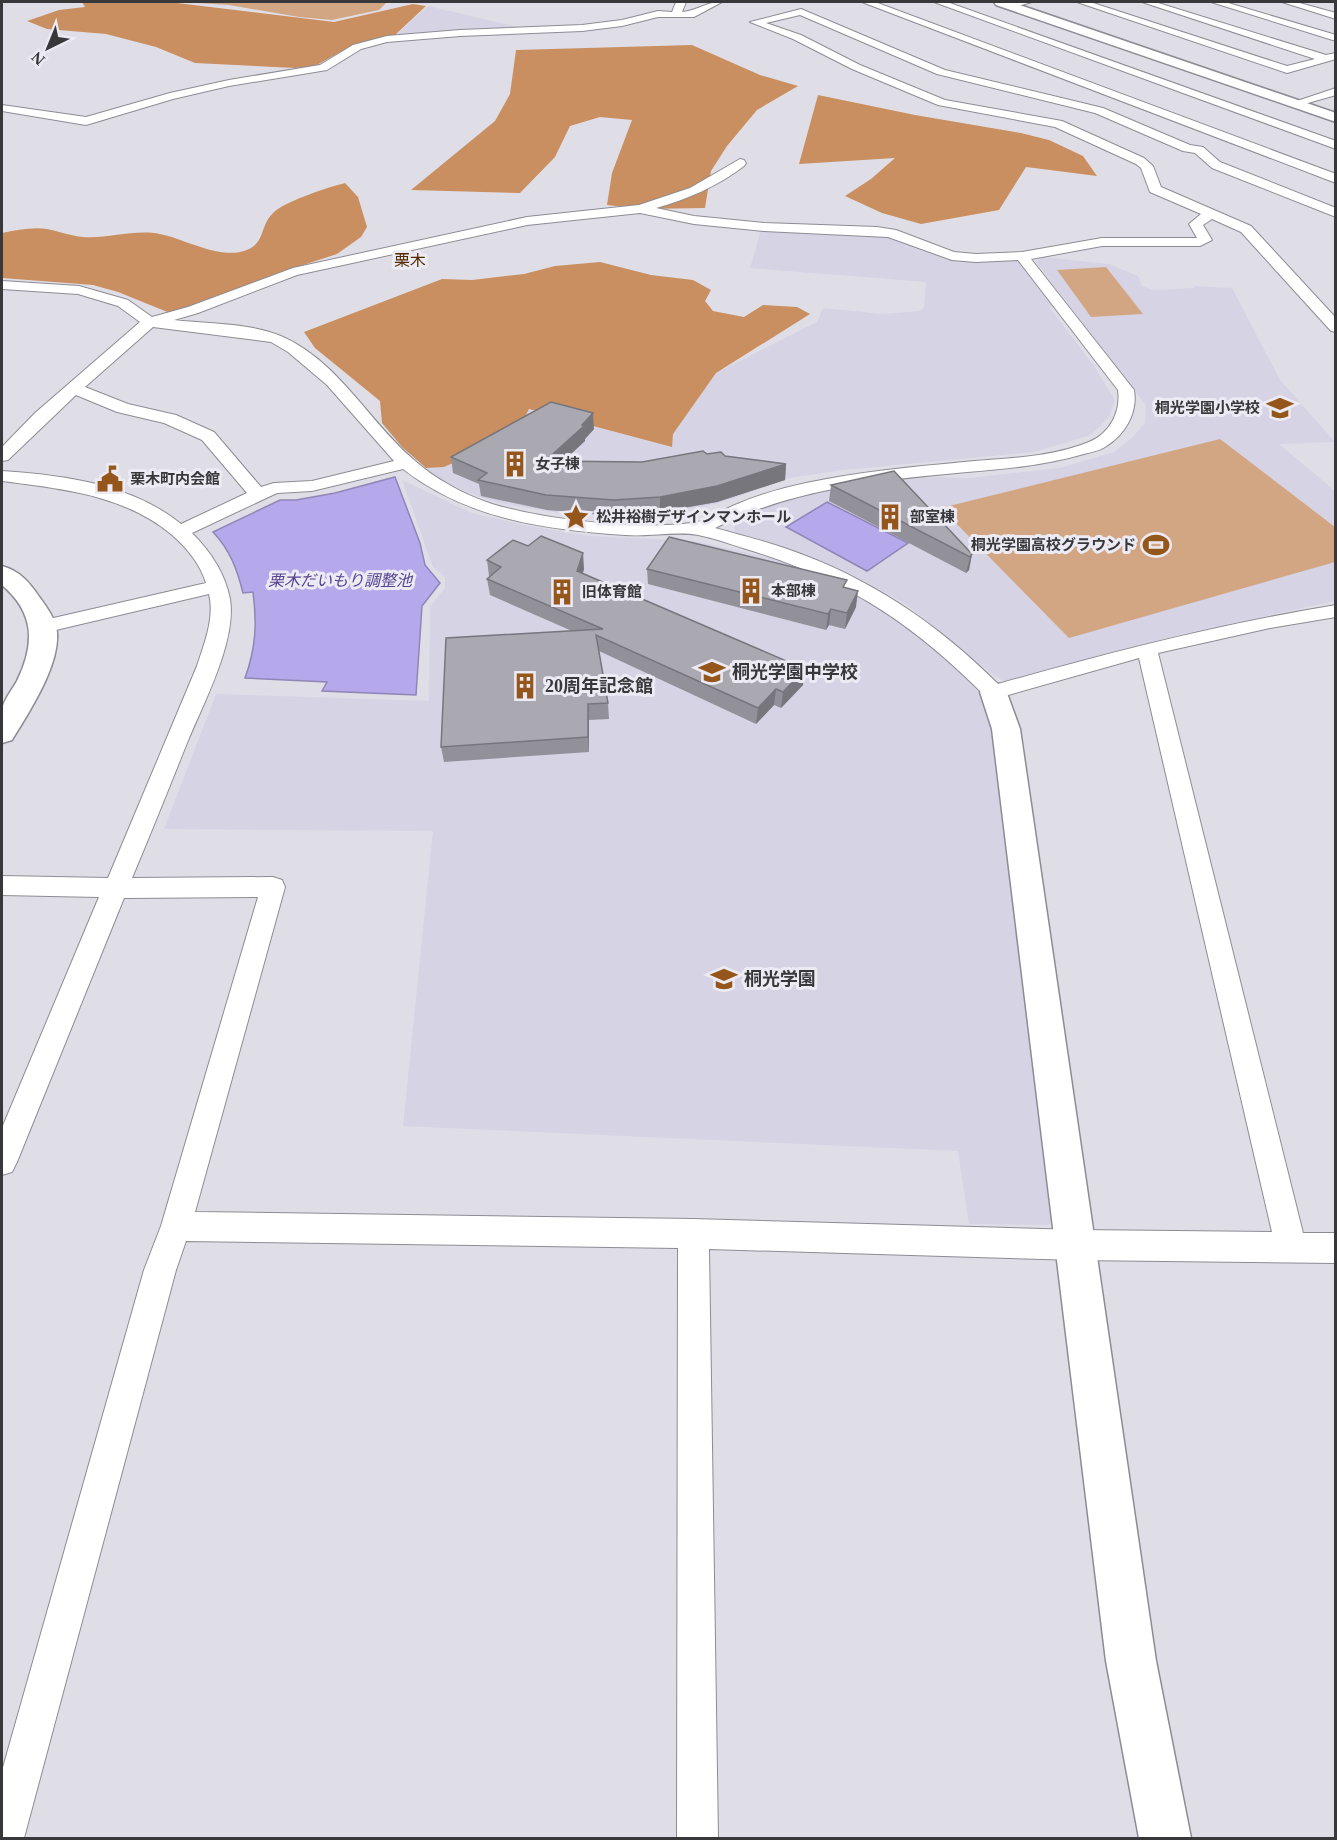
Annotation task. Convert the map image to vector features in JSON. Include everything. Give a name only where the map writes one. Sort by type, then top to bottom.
[{"type":"street","points":[[675,15],[681,2]]},
{"type":"street","points":[[2,108],[86,121],[170,96],[229,83],[323,68],[357,47],[387,39],[460,33],[582,28],[622,23],[658,14],[694,14],[717,2]]},
{"type":"street","points":[[867,2],[1335,179]]},
{"type":"street","points":[[939,2],[1335,145]]},
{"type":"street","points":[[1005,3],[1027,2]]},
{"type":"street","points":[[1082,2],[1287,70],[1331,57]]},
{"type":"street","points":[[1147,2],[1331,57]]},
{"type":"street","points":[[1216,2],[1335,38]]},
{"type":"street","points":[[1287,2],[1335,16]]},
{"type":"street","points":[[881,7],[897,3]]},
{"type":"street","points":[[1005,3],[1335,118]]},
{"type":"street","points":[[1101,8],[1118,4]]},
{"type":"street","points":[[1271,18],[1308,8]]},
{"type":"street","points":[[1335,213],[1216,165],[1199,150],[1187,148],[1099,110],[962,78],[903,57],[801,12],[755,22],[797,37],[856,67],[942,103],[1050,122],[1076,130],[1147,166],[1155,189],[1246,229],[1335,328]]},
{"type":"street","points":[[946,46],[967,40]]},
{"type":"street","points":[[903,57],[924,51]]},
{"type":"street","points":[[1050,97],[1088,86]]},
{"type":"street","points":[[1294,104],[1335,91]]},
{"type":"street","points":[[2,456],[150,322],[193,310],[293,272],[407,248],[465,233],[557,216],[640,209],[669,201],[728,173],[740,163]]},
{"type":"street","points":[[1309,201],[1327,195]]},
{"type":"street","points":[[640,209],[694,220],[735,224],[877,231],[891,233],[952,256],[999,258],[1102,243],[1200,242],[1205,240],[1197,224],[1211,214]]},
{"type":"street","points":[[698,530],[727,514],[816,486],[906,473],[1020,464],[1057,457],[1099,444],[1122,422],[1129,401],[1126,390],[1022,256]]},
{"type":"street","points":[[2,285],[79,290],[123,303],[150,322],[255,334],[285,344],[311,362],[333,382],[406,463],[424,477],[452,493],[483,507],[533,520],[627,530],[698,530],[783,554],[866,591],[914,621],[956,654],[994,692],[1006,729],[1131,1661],[1165,1839]]},
{"type":"street","points":[[74,389],[123,408],[170,419],[208,436],[259,495]]},
{"type":"street","points":[[179,532],[274,488],[312,486],[406,463]]},
{"type":"street","points":[[2,476],[80,486],[114,495],[144,509],[179,532],[206,563],[221,601],[219,622],[208,666],[2,1162]]},
{"type":"street","points":[[2,574],[27,595],[43,627],[41,653],[31,680],[2,733]]},
{"type":"street","points":[[43,627],[217,586]]},
{"type":"street","points":[[994,692],[1147,649],[1270,622],[1335,611]]},
{"type":"street","points":[[1147,649],[1291,1247]]},
{"type":"street","points":[[2,885],[117,888],[273,887],[176,1226],[160,1270],[3,1839]]},
{"type":"street","points":[[176,1226],[693,1234],[1077,1245],[1335,1248]]},
{"type":"street","points":[[693,1234],[697,1839]]},
{"type":"shaded area","points":[[82,2],[177,3],[334,22],[413,4],[426,6],[395,35],[351,46],[315,66],[295,68],[195,63],[156,47],[106,34],[47,29],[27,21],[59,10],[85,7]]},
{"type":"shaded area","points":[[182,2],[395,2],[386,3],[379,10],[332,20],[229,5]]},
{"type":"shaded area","points":[[428,6],[522,28],[394,37]]},
{"type":"shaded area","points":[[692,45],[760,75],[798,86],[757,110],[727,146],[711,171],[705,208],[644,209],[607,205],[612,173],[632,120],[600,117],[570,126],[555,157],[520,193],[411,190],[495,121],[510,94],[516,50]]},
{"type":"shaded area","points":[[818,95],[1049,140],[1083,156],[1097,176],[1026,167],[999,210],[921,224],[882,213],[845,196],[871,179],[895,158],[799,164]]},
{"type":"shaded area","points":[[345,183],[358,197],[367,227],[361,237],[337,254],[285,271],[204,304],[170,313],[118,292],[93,285],[2,278],[2,233],[36,228],[83,237],[150,233],[169,236],[210,250],[240,252],[249,249],[258,241],[268,219],[278,209],[307,195]]},
{"type":"shaded area","points":[[761,230],[884,235],[946,258],[1020,261],[1053,306],[1049,307],[1094,366],[1115,400],[1109,417],[1091,435],[1034,452],[843,470],[789,478],[732,499],[702,507],[631,516],[564,514],[499,503],[435,477],[426,468],[445,467],[485,449],[528,409],[671,447],[673,434],[716,373],[817,322],[823,308],[883,314],[919,311],[924,308],[926,282],[750,268]]},
{"type":"shaded area","points":[[1043,257],[1109,264],[1138,276],[1142,286],[1152,290],[1195,288],[1194,286],[1232,288],[1280,380],[1335,442],[1279,444],[1335,491],[1335,601],[1186,633],[1004,681],[907,605],[859,578],[790,549],[735,534],[734,522],[741,515],[825,489],[887,481],[938,477],[968,478],[1060,468],[1114,452],[1133,437],[1145,423],[1146,405],[1036,262]]},
{"type":"shaded area","points":[[600,262],[651,275],[693,280],[711,290],[705,301],[713,311],[744,317],[763,305],[797,307],[810,314],[716,373],[673,434],[672,447],[529,409],[518,431],[444,467],[426,468],[402,447],[382,423],[380,401],[315,348],[304,332],[442,279],[472,280],[524,274],[555,266]]},
{"type":"shaded area","points":[[1106,267],[1143,314],[1091,317],[1057,270]]},
{"type":"shaded area","name":"桐光学園高校グラウンド","points":[[1220,439],[1335,527],[1335,562],[1069,638],[941,508]]},
{"type":"shaded area","name":"桐光学園","points":[[402,480],[472,513],[528,526],[590,536],[695,541],[784,561],[826,577],[865,598],[908,627],[956,666],[979,693],[994,717],[1056,1218],[1048,1225],[969,1224],[958,1151],[403,1126],[433,831],[164,829],[216,694],[429,701],[430,607],[445,588],[445,577],[433,567]]},
{"type":"water","name":"栗木だいもり調整池","points":[[395,477],[420,543],[425,565],[440,583],[422,606],[416,695],[322,691],[327,682],[245,678],[255,635],[253,592],[243,593],[232,560],[213,532],[280,500],[296,500],[335,493]]},
{"type":"water","points":[[827,502],[908,543],[867,571],[786,527]]},
{"type":"building","name":"女子棟","points":[[551,402],[593,413],[582,425],[584,426],[545,461],[642,462],[703,451],[707,454],[721,452],[725,456],[786,464],[717,486],[660,497],[614,500],[546,495],[478,480],[487,473],[451,457]]},
{"type":"building","points":[[894,471],[972,554],[970,557],[831,485]]},
{"type":"building","points":[[541,536],[583,553],[577,571],[805,669],[783,692],[776,689],[758,708],[596,635],[608,703],[588,704],[588,737],[441,747],[446,638],[603,629],[487,579],[501,567],[487,560],[513,540],[528,546]]},
{"type":"building","points":[[669,537],[847,580],[843,587],[858,591],[847,613],[831,609],[828,614],[647,569]]},
{"type":"place","name":"桐光学園小学校","points":[[1280,408]]},
{"type":"place","name":"女子棟","points":[[515,464]]},
{"type":"place","name":"栗木町内会館","points":[[110,479]]},
{"type":"place","name":"松井裕樹デザインマンホール","points":[[576,517]]},
{"type":"place","name":"部室棟","points":[[890,517]]},
{"type":"place","name":"桐光学園高校グラウンド","points":[[1156,545]]},
{"type":"place","name":"本部棟","points":[[751,591]]},
{"type":"place","name":"旧体育館","points":[[562,592]]},
{"type":"place","name":"桐光学園中学校","points":[[712,672]]},
{"type":"place","name":"20周年記念館","points":[[525,686]]},
{"type":"place","name":"桐光学園","points":[[724,979]]},
{"type":"district","name":"栗木","points":[[410,260]]}]
